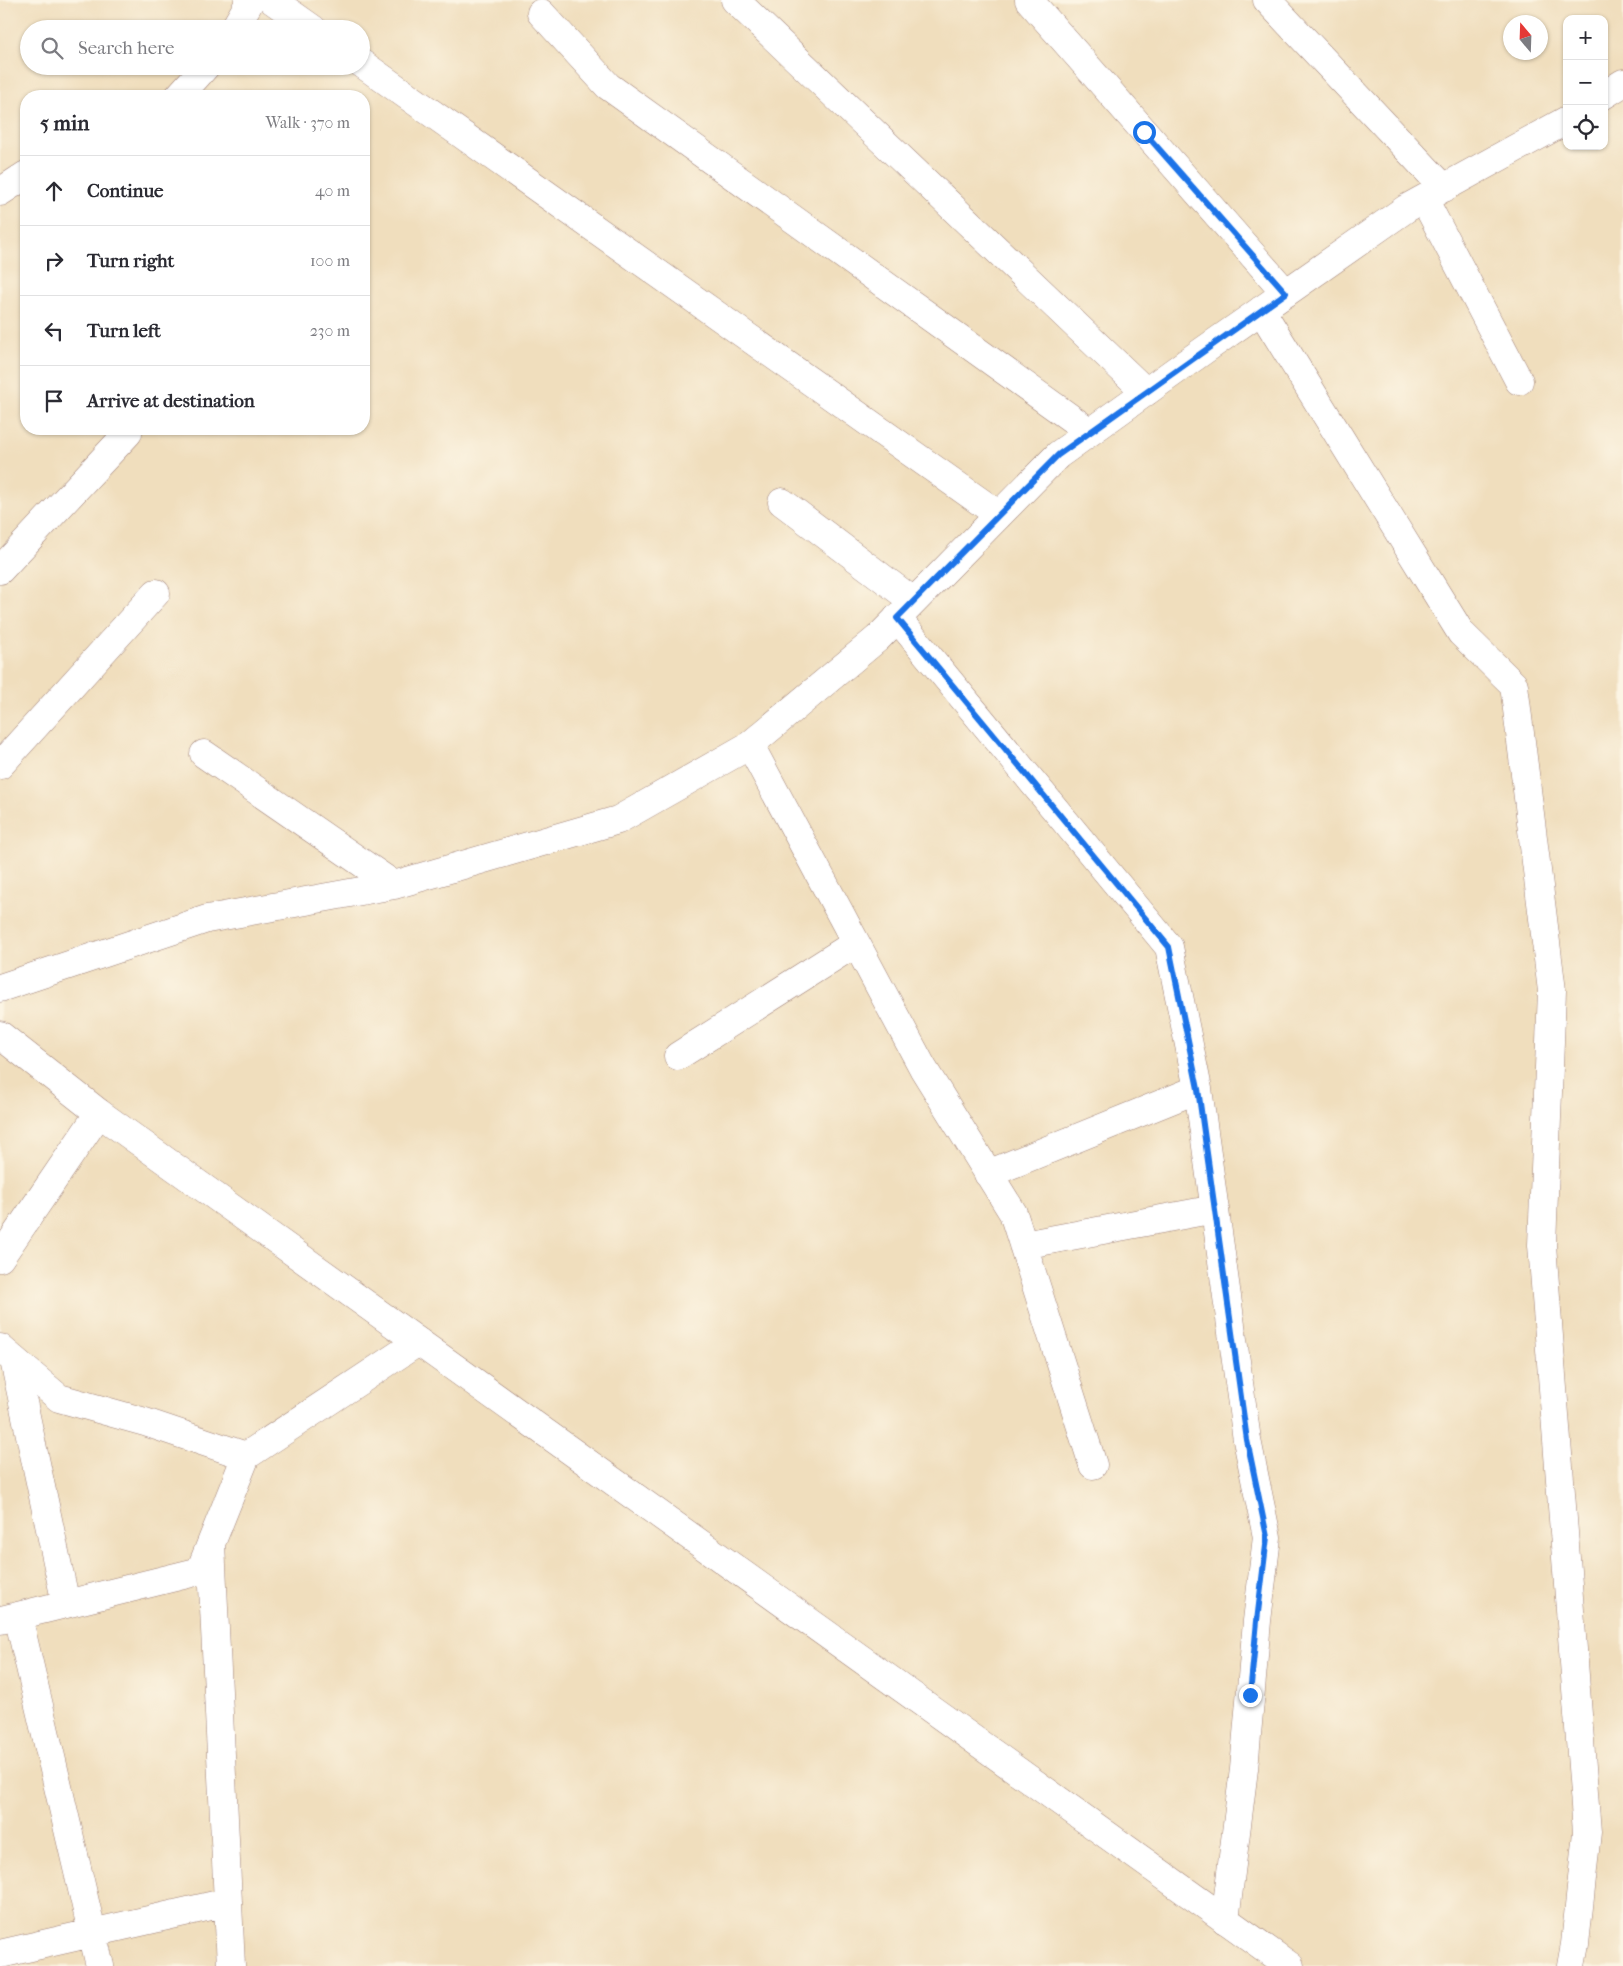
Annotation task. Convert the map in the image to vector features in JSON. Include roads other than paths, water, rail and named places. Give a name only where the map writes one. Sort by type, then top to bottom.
[{"type":"street","points":[[239,20],[248,5],[248,0]]},
{"type":"street","points":[[272,0],[300,20]]},
{"type":"street","points":[[735,0],[1146,392]]},
{"type":"street","points":[[1029,0],[1286,293]]},
{"type":"street","points":[[1268,0],[1434,194],[1519,381]]},
{"type":"street","points":[[541,13],[608,86],[1090,432]]},
{"type":"street","points":[[370,69],[999,516]]},
{"type":"street","points":[[184,90],[198,75]]},
{"type":"street","points":[[1608,92],[1623,83]]},
{"type":"street","points":[[0,988],[207,919],[394,885],[618,820],[750,745],[878,638],[1058,455],[1407,208],[1563,122]]},
{"type":"street","points":[[0,192],[20,179]]},
{"type":"street","points":[[1261,310],[1460,633],[1514,684],[1552,991],[1542,1246],[1587,1832],[1571,1966]]},
{"type":"street","points":[[0,570],[126,435]]},
{"type":"street","points":[[782,502],[905,610],[1169,947],[1198,1089],[1247,1440],[1267,1537],[1257,1621],[1244,1769],[1225,1920]]},
{"type":"street","points":[[0,765],[156,593]]},
{"type":"street","points":[[750,745],[923,1068],[1012,1213],[1093,1465]]},
{"type":"street","points":[[204,754],[394,885]]},
{"type":"street","points":[[678,1056],[856,943]]},
{"type":"street","points":[[0,1035],[98,1113],[1290,1966]]},
{"type":"street","points":[[988,1174],[1198,1089]]},
{"type":"street","points":[[0,1258],[98,1113]]},
{"type":"street","points":[[1023,1245],[1215,1209]]},
{"type":"street","points":[[100,1966],[9,1618],[200,1571],[246,1456],[418,1342]]},
{"type":"street","points":[[7,1354],[59,1398],[146,1422],[246,1456]]},
{"type":"street","points":[[7,1354],[66,1604]]},
{"type":"street","points":[[211,1544],[231,1966]]},
{"type":"street","points":[[0,1954],[228,1902]]}]
